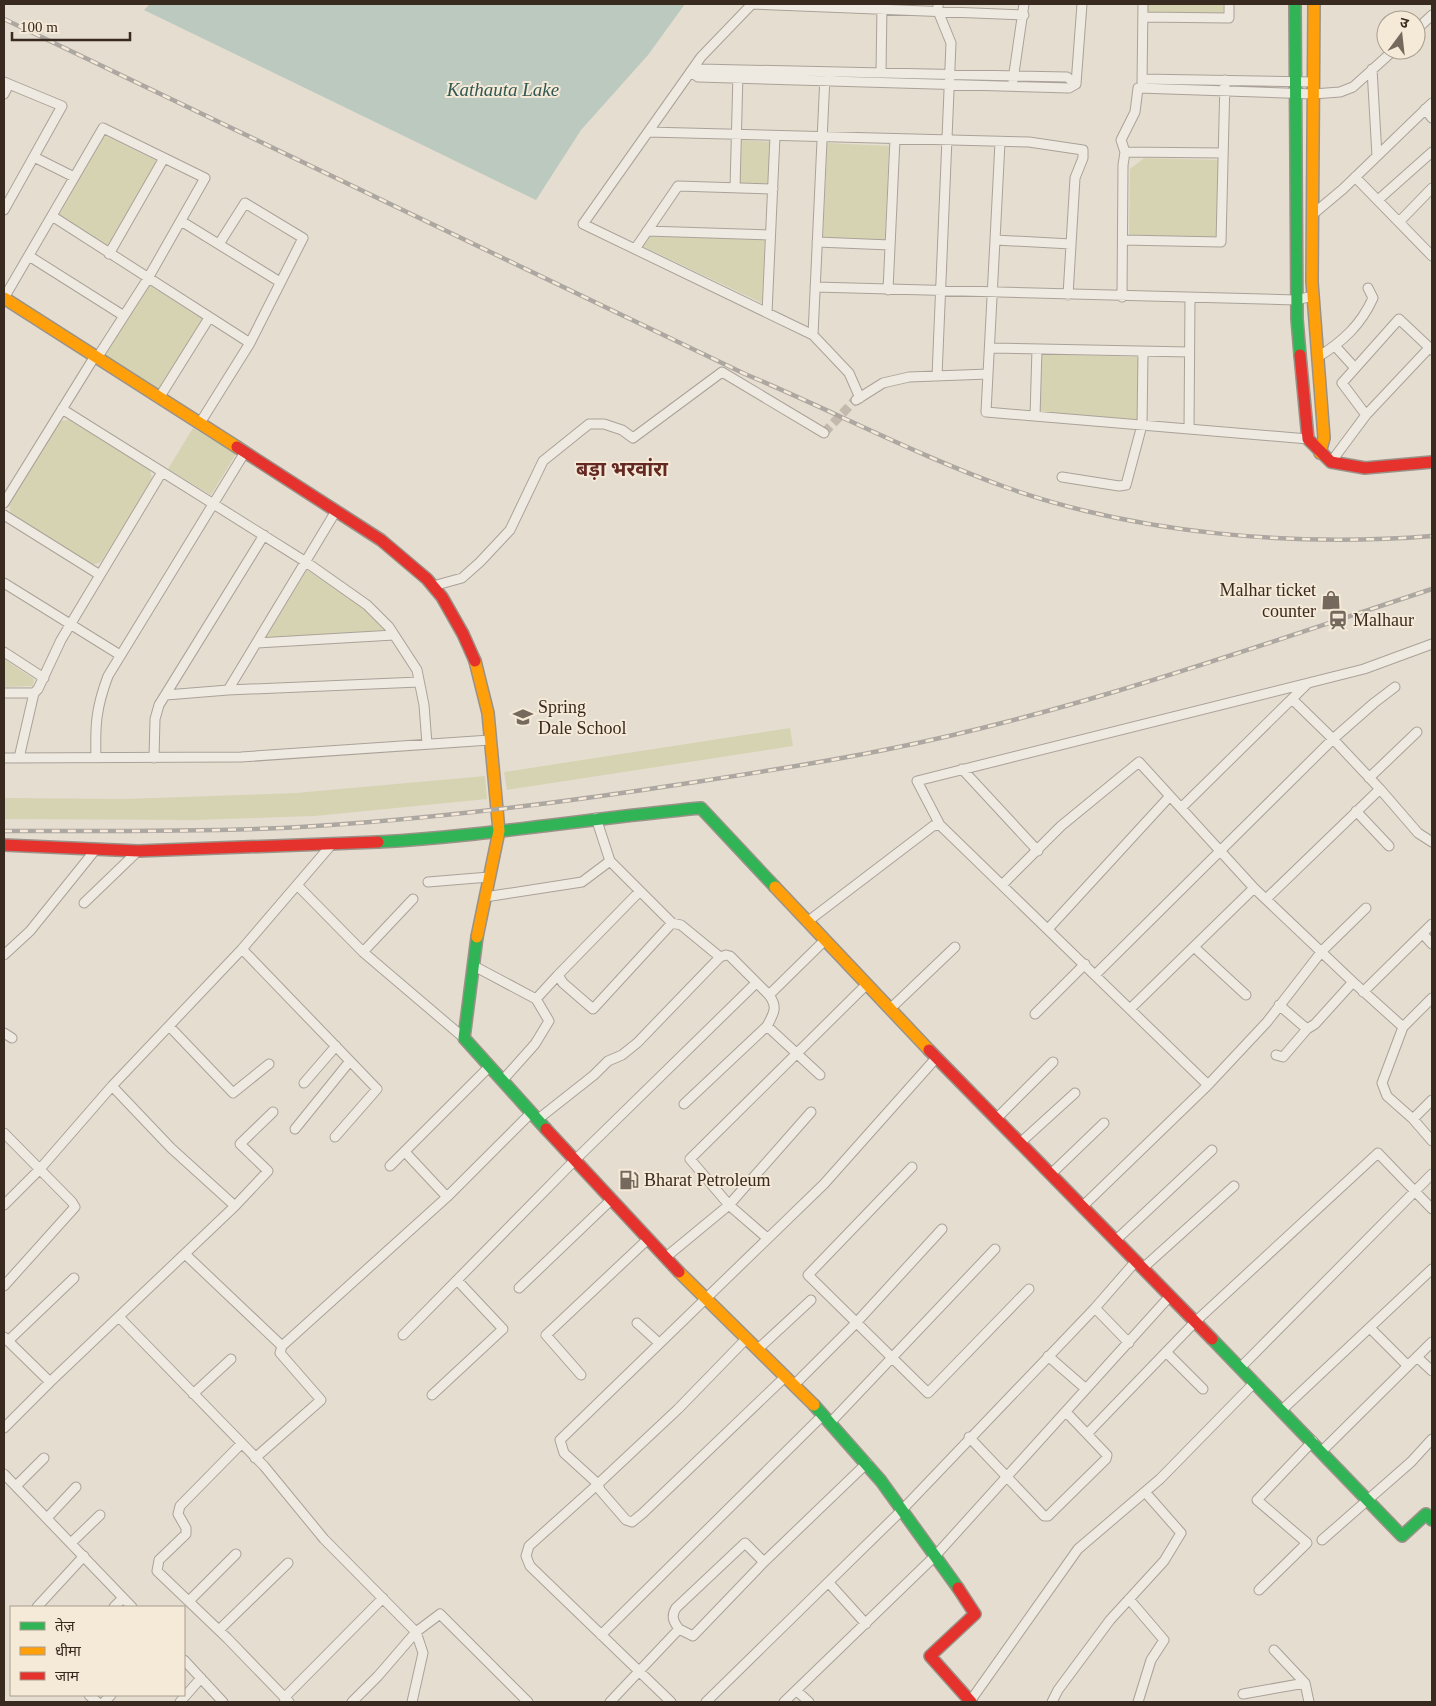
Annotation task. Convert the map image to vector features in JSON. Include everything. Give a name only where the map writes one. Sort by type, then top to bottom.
[{"type":"street","points":[[988,374],[909,377],[883,383],[858,399],[849,373],[813,335],[583,224],[701,58],[752,4],[938,8],[1024,15]]},
{"type":"street","points":[[1013,80],[1024,15],[1024,4]]},
{"type":"street","points":[[691,72],[698,77],[738,74],[1013,80],[1069,88],[1076,84],[1082,4]]},
{"type":"street","points":[[1122,297],[1122,164],[1125,152],[1120,140],[1134,112],[1141,85],[1143,4]]},
{"type":"street","points":[[1143,17],[1228,18],[1229,4]]},
{"type":"street","points":[[1295,4],[1296,300],[1308,439],[1331,462],[1365,468],[1432,462]]},
{"type":"street","points":[[1314,4],[1313,296],[1324,438],[1320,453]]},
{"type":"street","points":[[881,73],[882,7]]},
{"type":"street","points":[[937,376],[950,43],[938,8]]},
{"type":"street","points":[[1295,87],[1313,94],[1340,92],[1353,87],[1382,60]]},
{"type":"street","points":[[1372,69],[1376,156]]},
{"type":"street","points":[[825,76],[881,73],[949,79]]},
{"type":"street","points":[[735,188],[738,74]]},
{"type":"street","points":[[813,335],[825,76]]},
{"type":"street","points":[[1141,85],[1295,87],[1313,82]]},
{"type":"street","points":[[4,94],[7,83],[62,106],[4,210]]},
{"type":"street","points":[[1123,240],[1221,242],[1225,85]]},
{"type":"street","points":[[1312,215],[1355,177],[1429,106],[1432,118]]},
{"type":"street","points":[[4,503],[62,408],[96,357],[148,280],[205,178],[103,128],[4,298],[96,357],[159,398],[200,423],[336,511],[405,558],[433,586],[463,634],[479,671],[490,740],[499,831],[478,928],[464,1038]]},
{"type":"street","points":[[648,132],[1029,142],[1083,150],[1083,158],[1075,178],[1068,295]]},
{"type":"street","points":[[767,313],[775,136]]},
{"type":"street","points":[[888,290],[895,139]]},
{"type":"street","points":[[1000,142],[986,412],[1308,439],[1324,438]]},
{"type":"street","points":[[1125,152],[1223,153]]},
{"type":"street","points":[[1378,200],[1432,152]]},
{"type":"street","points":[[34,157],[74,177]]},
{"type":"street","points":[[109,254],[164,158]]},
{"type":"street","points":[[1355,177],[1400,221],[1432,256]]},
{"type":"street","points":[[635,250],[678,186],[772,189]]},
{"type":"street","points":[[1400,221],[1432,188]]},
{"type":"street","points":[[200,423],[250,343],[303,238],[245,203],[219,244]]},
{"type":"street","points":[[52,216],[148,280],[250,343]]},
{"type":"street","points":[[181,221],[280,282]]},
{"type":"street","points":[[647,231],[770,235]]},
{"type":"street","points":[[995,240],[1071,244]]},
{"type":"street","points":[[817,242],[890,245]]},
{"type":"street","points":[[29,256],[124,316]]},
{"type":"street","points":[[815,287],[1122,297],[1296,300],[1313,296]]},
{"type":"street","points":[[1299,347],[1317,352],[1335,346],[1365,317],[1373,298],[1368,288]]},
{"type":"street","points":[[1189,429],[1190,298]]},
{"type":"street","points":[[159,398],[209,318]]},
{"type":"street","points":[[1331,462],[1366,415],[1431,349],[1399,319],[1342,383],[1366,415]]},
{"type":"street","points":[[1335,346],[1355,368]]},
{"type":"street","points":[[990,348],[1189,352]]},
{"type":"street","points":[[1035,416],[1037,349]]},
{"type":"street","points":[[1062,478],[1118,486],[1126,485],[1142,425],[1143,352]]},
{"type":"street","points":[[433,586],[462,578],[480,562],[510,530],[543,461],[589,424],[604,424],[622,430],[633,438],[722,372],[824,433]]},
{"type":"street","points":[[62,408],[306,562],[367,605],[394,635],[417,670],[428,744]]},
{"type":"street","points":[[96,758],[95,725],[98,702],[108,676],[245,452]]},
{"type":"street","points":[[19,758],[34,693],[44,678],[70,624],[162,472]]},
{"type":"street","points":[[228,690],[336,511]]},
{"type":"street","points":[[4,515],[100,575]]},
{"type":"street","points":[[154,758],[155,719],[159,704],[264,535]]},
{"type":"street","points":[[4,583],[120,655]]},
{"type":"street","points":[[256,643],[394,635]]},
{"type":"street","points":[[1208,1085],[940,824],[917,781],[1364,669],[1432,644]]},
{"type":"street","points":[[4,652],[44,678]]},
{"type":"street","points":[[166,695],[228,690],[419,682]]},
{"type":"street","points":[[1181,808],[1308,683]]},
{"type":"street","points":[[1095,975],[1333,739],[1374,702],[1396,687]]},
{"type":"street","points":[[4,694],[34,693]]},
{"type":"street","points":[[1292,699],[1333,739],[1418,833],[1432,842]]},
{"type":"street","points":[[1369,778],[1417,732]]},
{"type":"street","points":[[4,758],[241,757],[490,740]]},
{"type":"street","points":[[1002,885],[1061,826],[1139,762],[1254,888],[1403,1027]]},
{"type":"street","points":[[962,769],[1038,851]]},
{"type":"street","points":[[1266,899],[1380,789]]},
{"type":"street","points":[[1048,929],[1170,796]]},
{"type":"street","points":[[4,845],[138,851],[332,844],[445,838],[596,818],[701,808],[890,1009],[1255,1382],[1402,1536],[1430,1514]]},
{"type":"street","points":[[1356,811],[1389,846]]},
{"type":"street","points":[[596,818],[610,861],[672,923],[681,925],[720,957]]},
{"type":"street","points":[[807,922],[932,826],[940,824]]},
{"type":"street","points":[[4,1205],[39,1170],[112,1086],[242,949],[298,886],[332,844]]},
{"type":"street","points":[[4,955],[30,931],[96,849]]},
{"type":"street","points":[[84,903],[138,851]]},
{"type":"street","points":[[485,897],[582,882],[610,861]]},
{"type":"street","points":[[428,882],[489,876]]},
{"type":"street","points":[[298,886],[363,952],[464,1038],[574,1161],[705,1298],[795,1384],[866,1463],[936,1555],[975,1614],[930,1656],[971,1701],[1078,1550],[1145,1492],[1255,1382]]},
{"type":"street","points":[[1130,1009],[1254,888]]},
{"type":"street","points":[[536,999],[640,891]]},
{"type":"street","points":[[363,952],[413,899]]},
{"type":"street","points":[[1083,1206],[1208,1085],[1267,1022],[1322,951],[1366,908]]},
{"type":"street","points":[[558,975],[564,983],[593,1009],[672,923]]},
{"type":"street","points":[[1364,992],[1432,924]]},
{"type":"street","points":[[1423,934],[1432,944]]},
{"type":"street","points":[[769,995],[825,940]]},
{"type":"street","points":[[890,1009],[955,947]]},
{"type":"street","points":[[1194,947],[1246,996]]},
{"type":"street","points":[[242,949],[377,1089],[335,1137]]},
{"type":"street","points":[[255,1458],[321,1400],[285,1361],[280,1353],[282,1346],[534,1117],[594,1075],[608,1061],[622,1055],[637,1043],[720,957],[730,956],[769,995],[774,1002],[775,1008],[767,1026],[684,1104]]},
{"type":"street","points":[[1035,1014],[1085,964]]},
{"type":"street","points":[[474,966],[536,999],[549,1021],[535,1044],[502,1081]]},
{"type":"street","points":[[1276,1055],[1283,1057],[1307,1029],[1315,1024],[1353,982]]},
{"type":"street","points":[[403,1335],[574,1161],[756,983]]},
{"type":"street","points":[[768,1238],[729,1204],[690,1159],[867,984]]},
{"type":"street","points":[[1432,998],[1403,1027],[1382,1083],[1387,1096],[1413,1119],[1432,1141]]},
{"type":"street","points":[[1279,1005],[1307,1029]]},
{"type":"street","points":[[169,1026],[233,1093],[269,1064]]},
{"type":"street","points":[[767,1026],[820,1075]]},
{"type":"street","points":[[304,1083],[336,1046]]},
{"type":"street","points":[[786,1376],[632,1522],[626,1520],[600,1490],[598,1484],[564,1453],[560,1440],[824,1184],[937,1057]]},
{"type":"street","points":[[295,1130],[350,1061]]},
{"type":"street","points":[[996,1119],[1053,1062]]},
{"type":"street","points":[[390,1166],[489,1067]]},
{"type":"street","points":[[112,1086],[171,1148],[235,1206]]},
{"type":"street","points":[[1020,1143],[1074,1093]]},
{"type":"street","points":[[1413,1119],[1432,1100]]},
{"type":"street","points":[[4,1428],[235,1206],[268,1171],[240,1144],[273,1112]]},
{"type":"street","points":[[666,1257],[729,1204],[811,1112]]},
{"type":"street","points":[[1051,1174],[1104,1123]]},
{"type":"street","points":[[4,1286],[75,1207],[5,1137]]},
{"type":"street","points":[[1116,1240],[1212,1150]]},
{"type":"street","points":[[405,1152],[447,1197]]},
{"type":"street","points":[[1088,1433],[1195,1322],[1378,1153],[1432,1209]]},
{"type":"street","points":[[912,1167],[808,1275],[855,1324],[928,1393],[1029,1289]]},
{"type":"street","points":[[1240,1368],[1432,1174]]},
{"type":"street","points":[[706,1702],[829,1583],[1095,1308],[1140,1265],[1234,1186]]},
{"type":"street","points":[[519,1288],[611,1200]]},
{"type":"street","points":[[795,1384],[855,1324],[942,1229]]},
{"type":"street","points":[[582,1375],[546,1335],[648,1239]]},
{"type":"street","points":[[600,1634],[826,1419],[892,1360],[996,1249]]},
{"type":"street","points":[[185,1254],[282,1346]]},
{"type":"street","points":[[1282,1410],[1432,1269]]},
{"type":"street","points":[[50,1382],[6,1339],[74,1278]]},
{"type":"street","points":[[432,1395],[503,1329],[457,1280]]},
{"type":"street","points":[[784,1702],[936,1555],[1170,1296]]},
{"type":"street","points":[[758,1349],[811,1300]]},
{"type":"street","points":[[1095,1308],[1129,1343]]},
{"type":"street","points":[[119,1318],[273,1476],[324,1539],[416,1632],[423,1654],[412,1702]]},
{"type":"street","points":[[637,1323],[659,1343]]},
{"type":"street","points":[[1370,1328],[1408,1366]]},
{"type":"street","points":[[671,1702],[530,1566],[526,1556],[529,1546],[678,1409],[747,1338]]},
{"type":"street","points":[[1322,1451],[1432,1342]]},
{"type":"street","points":[[1166,1352],[1203,1389]]},
{"type":"street","points":[[1048,1356],[1086,1389]]},
{"type":"street","points":[[1417,1357],[1432,1371]]},
{"type":"street","points":[[192,1394],[231,1359]]},
{"type":"street","points":[[969,1437],[1044,1516],[1048,1516],[1106,1459],[1108,1454],[1066,1412]]},
{"type":"street","points":[[1322,1540],[1411,1462],[1432,1439]]},
{"type":"street","points":[[1259,1590],[1307,1543],[1257,1500],[1312,1441]]},
{"type":"street","points":[[241,1444],[180,1506],[178,1514],[186,1528],[186,1534],[157,1564],[158,1573],[219,1630],[286,1700],[382,1598]]},
{"type":"street","points":[[16,1486],[44,1458]]},
{"type":"street","points":[[764,1562],[746,1543],[676,1608],[673,1613],[673,1621],[679,1629],[693,1636],[764,1562],[866,1463]]},
{"type":"street","points":[[4,1474],[131,1606]]},
{"type":"street","points":[[47,1518],[76,1488]]},
{"type":"street","points":[[1052,1702],[1058,1690],[1110,1620],[1164,1561],[1181,1534],[1145,1492]]},
{"type":"street","points":[[71,1543],[100,1515]]},
{"type":"street","points":[[189,1601],[236,1554]]},
{"type":"street","points":[[38,1606],[84,1556]]},
{"type":"street","points":[[219,1630],[288,1564]]},
{"type":"street","points":[[829,1583],[866,1624]]},
{"type":"street","points":[[115,1606],[123,1598]]},
{"type":"street","points":[[1129,1599],[1164,1640],[1151,1660],[1138,1702]]},
{"type":"street","points":[[352,1702],[378,1676],[416,1632],[440,1614],[528,1702]]},
{"type":"street","points":[[610,1702],[679,1629]]},
{"type":"street","points":[[1274,1650],[1305,1683],[1310,1702]]},
{"type":"street","points":[[185,1661],[223,1702]]},
{"type":"street","points":[[180,1702],[202,1678]]},
{"type":"street","points":[[1243,1694],[1305,1683]]},
{"type":"street","points":[[796,1690],[809,1702]]},
{"type":"shaded area","points":[[1147,4],[1223,4],[1223,15],[1147,13]]},
{"type":"shaded area","points":[[104,135],[157,161],[108,248],[59,215]]},
{"type":"shaded area","points":[[741,140],[771,142],[770,185],[740,184]]},
{"type":"shaded area","points":[[827,143],[889,146],[885,241],[823,238]]},
{"type":"shaded area","points":[[1144,158],[1218,160],[1217,237],[1129,236],[1130,169]]},
{"type":"shaded area","points":[[649,236],[765,239],[762,303],[642,246]]},
{"type":"shaded area","points":[[149,285],[203,319],[158,391],[103,357]]},
{"type":"shaded area","points":[[1041,354],[1140,357],[1139,421],[1038,412]]},
{"type":"shaded area","points":[[69,420],[150,470],[152,479],[101,562],[92,565],[11,514],[9,504],[61,421]]},
{"type":"shaded area","points":[[193,428],[236,454],[211,495],[168,469]]},
{"type":"shaded area","points":[[307,570],[358,604],[384,628],[384,631],[265,639]]},
{"type":"shaded area","points":[[4,659],[34,679],[33,686],[4,687]]},
{"type":"shaded area","points":[[790,728],[793,746],[507,790],[504,772]]},
{"type":"shaded area","points":[[485,776],[487,799],[315,816],[195,820],[4,819],[4,798],[123,799],[296,793]]},
{"type":"water","name":"Kathauta Lake","points":[[150,4],[685,4],[648,55],[581,130],[536,200],[144,10]]},
{"type":"tunnel","points":[[824,433],[855,400]]},
{"type":"railway","points":[[4,19],[745,374],[908,448],[1008,488],[1058,504],[1110,516],[1163,526],[1217,533],[1326,540],[1432,536]]},
{"type":"railway","points":[[4,831],[247,829],[384,821],[588,798],[811,764],[954,735],[1023,718],[1161,678],[1432,589]]},
{"type":"traffic: fast","points":[[1295,4],[1297,319],[1300,355]]},
{"type":"traffic: fast","points":[[378,842],[459,836],[701,808],[775,887]]},
{"type":"traffic: fast","points":[[477,937],[464,1038],[546,1129]]},
{"type":"traffic: fast","points":[[1212,1339],[1402,1536],[1426,1514],[1432,1520]]},
{"type":"traffic: fast","points":[[814,1405],[881,1481],[958,1588]]},
{"type":"traffic: slow","points":[[1314,4],[1312,282],[1324,438],[1320,453]]},
{"type":"traffic: slow","points":[[4,298],[237,447]]},
{"type":"traffic: slow","points":[[475,661],[488,713],[499,831],[477,937]]},
{"type":"traffic: slow","points":[[775,887],[929,1050]]},
{"type":"traffic: slow","points":[[679,1272],[814,1405]]},
{"type":"traffic: jam","points":[[1300,355],[1308,439],[1331,462],[1365,468],[1432,462]]},
{"type":"traffic: jam","points":[[237,447],[381,540],[427,579],[442,597],[463,634],[475,661]]},
{"type":"traffic: jam","points":[[4,845],[138,851],[378,842]]},
{"type":"traffic: jam","points":[[929,1050],[1212,1339]]},
{"type":"traffic: jam","points":[[546,1129],[679,1272]]},
{"type":"traffic: jam","points":[[958,1588],[975,1614],[930,1656],[971,1702]]},
{"type":"place","name":"Malhar ticket counter","points":[[1331,600]]},
{"type":"place","name":"Malhaur","points":[[1338,620]]},
{"type":"place","name":"Spring Dale School","points":[[523,717]]},
{"type":"place","name":"Bharat Petroleum","points":[[629,1180]]},
{"type":"district","name":"बड़ा भरवांरा","points":[[622,469]]}]
